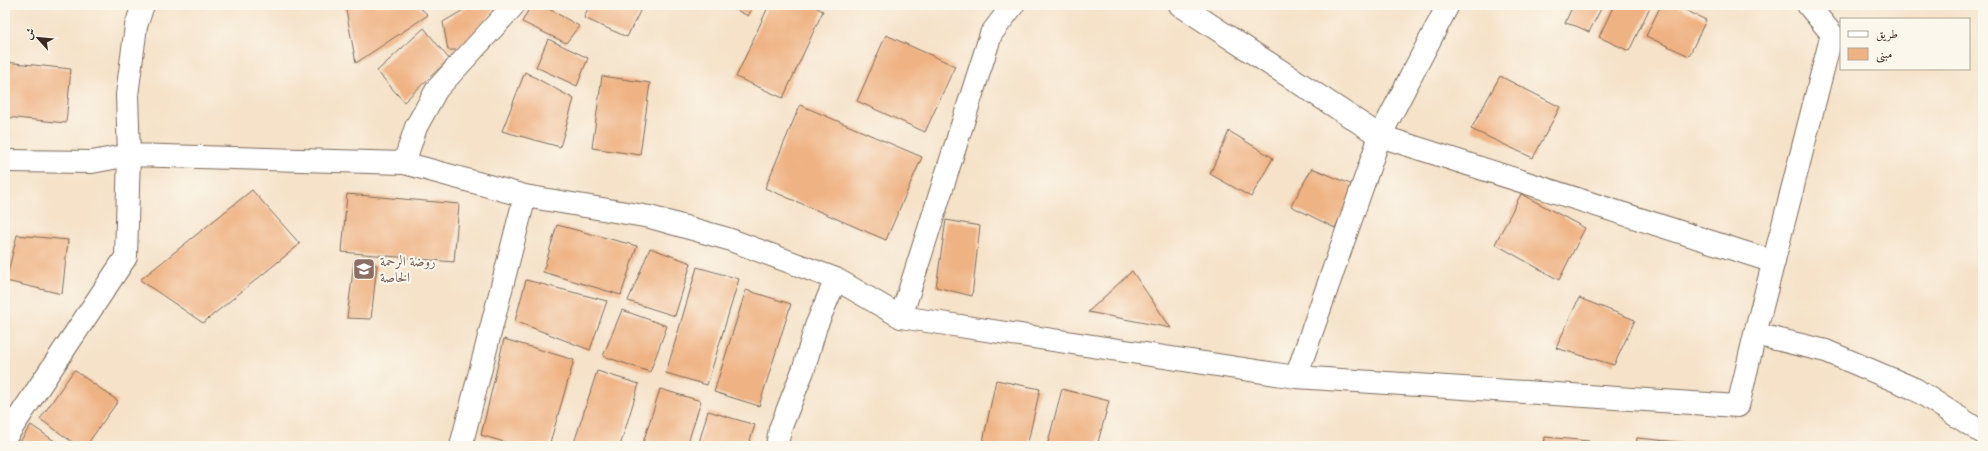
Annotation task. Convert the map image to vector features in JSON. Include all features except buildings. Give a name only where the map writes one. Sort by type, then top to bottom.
[{"type":"street","points":[[5,438],[126,258],[130,155],[127,95],[136,26],[143,5]]},
{"type":"street","points":[[404,163],[416,127],[437,89],[514,5]]},
{"type":"street","points":[[901,317],[991,34],[1013,5]]},
{"type":"street","points":[[1180,5],[1380,136],[1774,262]]},
{"type":"street","points":[[1296,377],[1380,136],[1448,5]]},
{"type":"street","points":[[5,161],[92,162],[130,155],[404,163],[525,196],[650,217],[728,239],[836,279],[901,317],[1296,377],[1738,406],[1832,34],[1808,5]]},
{"type":"street","points":[[461,446],[525,196]]},
{"type":"street","points":[[777,446],[780,429],[804,368],[816,326],[836,279]]},
{"type":"street","points":[[1755,334],[1826,351],[1915,389],[1983,433]]},
{"type":"place","name":"روضة الرحمة الخاصة","points":[[364,269]]}]
